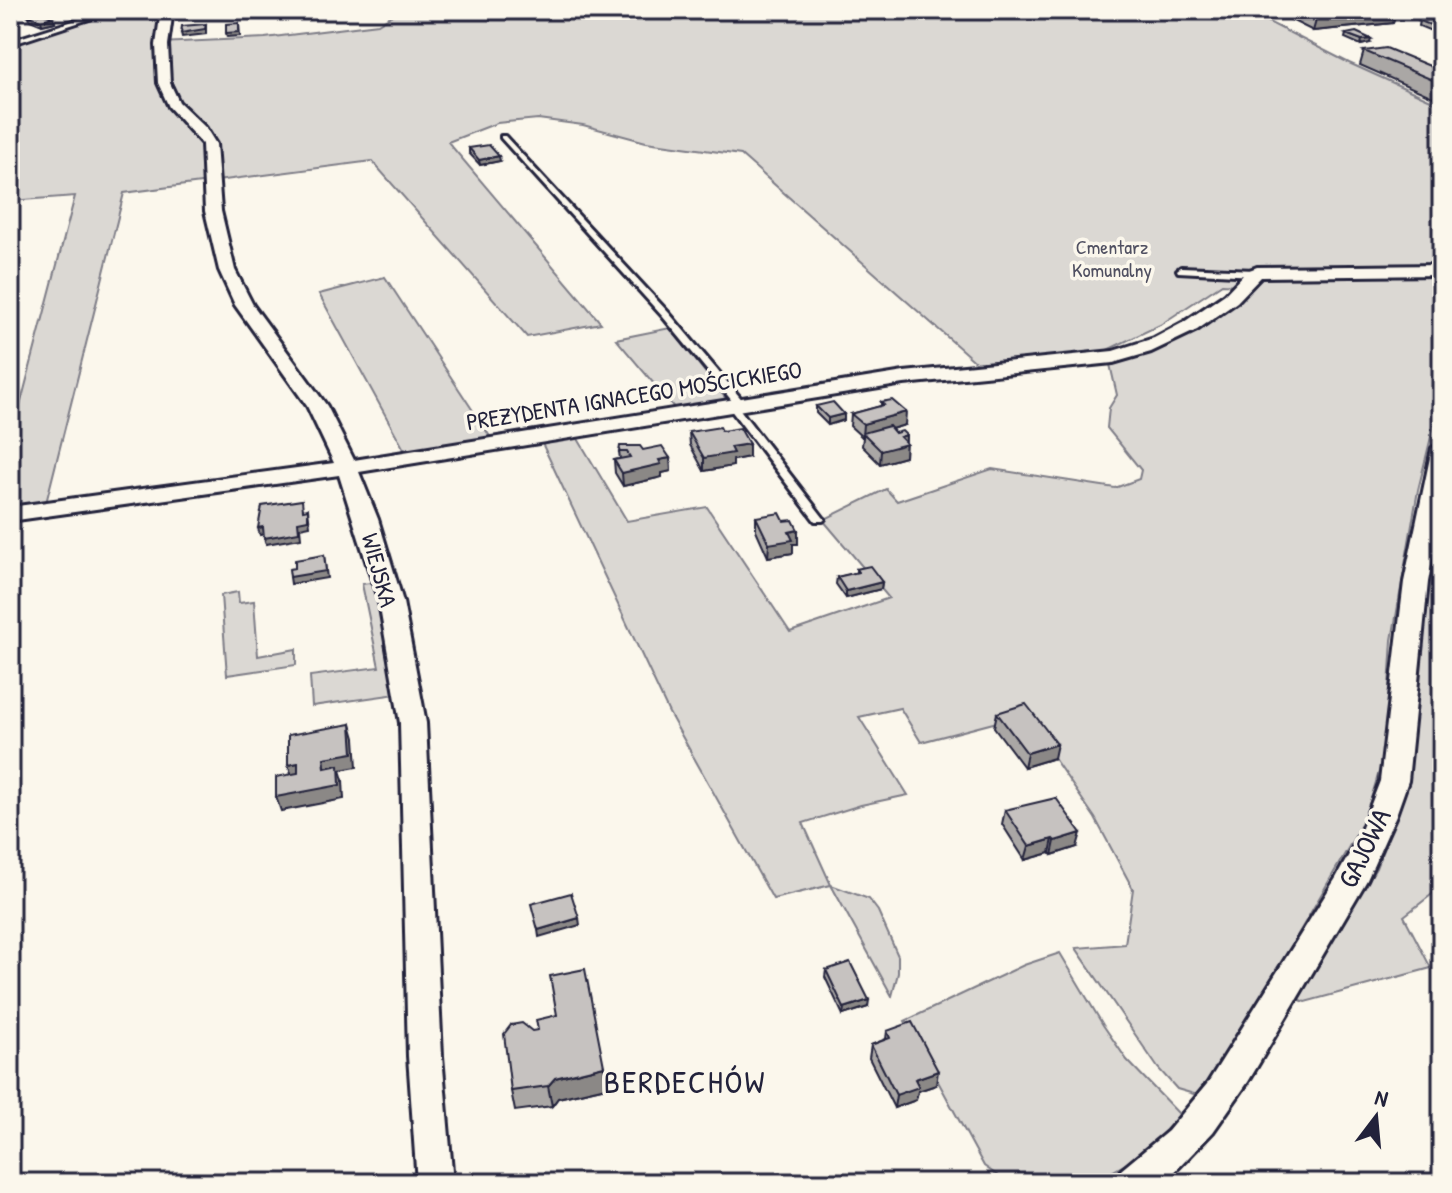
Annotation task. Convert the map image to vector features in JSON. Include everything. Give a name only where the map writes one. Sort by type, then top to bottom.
[{"type":"street","name":"WIEJSKA","points":[[167,10],[161,58],[163,83],[173,103],[206,139],[211,151],[210,187],[227,270],[241,297],[317,405],[348,467],[378,556],[410,692],[425,1056],[435,1183]]},
{"type":"street","points":[[1251,277],[1380,269],[1442,270]]},
{"type":"street","name":"PREZYDENTA IGNACEGO MOŚCICKIEGO","points":[[10,514],[348,467],[929,375],[1122,355],[1199,320],[1234,296],[1251,277]]},
{"type":"street","name":"GAJOWA","points":[[1134,1183],[1173,1151],[1203,1118],[1232,1078],[1281,991],[1357,870],[1384,808],[1394,781],[1416,582],[1442,448]]},
{"type":"lane","points":[[10,43],[114,10]]},
{"type":"lane","points":[[503,137],[666,315],[736,404],[819,519]]},
{"type":"lane","points":[[1181,270],[1246,270],[1251,277]]},
{"type":"green space","name":"Cmentarz Komunalny","points":[[125,10],[161,10],[160,43],[265,38],[378,24],[400,10],[1245,10],[1349,63],[1442,105],[1442,268],[1237,268],[1237,285],[1222,284],[1160,325],[1101,353],[980,366],[741,155],[646,142],[583,125],[538,119],[497,123],[448,142],[601,323],[527,337],[372,161],[124,193],[46,503],[10,507],[10,444],[75,196],[10,201],[10,45]]},
{"type":"green space","points":[[1442,273],[1442,392],[1418,490],[1392,640],[1381,765],[1365,819],[1210,1086],[1201,1096],[1177,1089],[1158,1068],[1076,948],[1125,944],[1133,889],[1095,818],[1024,715],[921,742],[900,708],[859,717],[908,795],[861,805],[803,823],[831,885],[773,899],[669,713],[540,439],[574,432],[627,521],[707,507],[790,632],[889,598],[823,520],[886,489],[897,501],[992,469],[1115,488],[1139,479],[1141,470],[1107,428],[1109,408],[1117,395],[1109,360],[1132,356],[1269,275]]},
{"type":"green space","points":[[385,277],[491,438],[406,453],[319,294]]},
{"type":"green space","points":[[670,328],[727,400],[676,410],[616,339]]},
{"type":"green space","points":[[1442,513],[1442,717],[1439,721],[1442,730],[1442,881],[1431,895],[1404,916],[1431,968],[1305,1002],[1295,998],[1376,868],[1408,784],[1426,601]]},
{"type":"green space","points":[[377,582],[404,693],[312,706],[310,676],[379,667],[362,584]]},
{"type":"green space","points":[[238,592],[239,603],[254,601],[258,656],[296,649],[296,665],[227,675],[221,595]]},
{"type":"green space","points":[[831,885],[869,899],[878,911],[898,956],[898,973],[892,996]]},
{"type":"green space","points":[[1060,953],[1127,1060],[1180,1115],[1143,1154],[1094,1182],[1008,1183],[984,1166],[905,1021],[1024,965]]},
{"type":"building","points":[[1301,10],[1391,10],[1317,17]]},
{"type":"building","points":[[41,13],[53,17],[41,20],[29,16]]},
{"type":"building","points":[[1442,18],[1442,28],[1420,21]]},
{"type":"building","points":[[239,23],[239,32],[226,33],[226,24]]},
{"type":"building","points":[[206,24],[205,29],[181,33],[182,26]]},
{"type":"building","points":[[1356,32],[1371,39],[1362,40],[1346,34]]},
{"type":"building","points":[[1386,48],[1442,71],[1442,84],[1364,51]]},
{"type":"building","points":[[489,145],[499,156],[479,160],[469,148]]},
{"type":"building","points":[[892,400],[906,412],[863,424],[851,414],[884,405],[881,402]]},
{"type":"building","points":[[833,402],[844,414],[828,418],[816,406]]},
{"type":"building","points":[[889,426],[895,433],[902,431],[906,435],[900,437],[907,444],[881,451],[863,433]]},
{"type":"building","points":[[720,427],[722,431],[740,428],[749,444],[730,447],[733,453],[704,458],[689,432]]},
{"type":"building","points":[[620,446],[640,446],[643,450],[662,446],[670,458],[659,460],[661,464],[622,473],[614,460],[630,457],[627,452],[619,452]]},
{"type":"building","points":[[302,500],[303,510],[308,509],[308,520],[298,522],[299,532],[264,538],[263,527],[258,528],[262,506]]},
{"type":"building","points":[[780,513],[784,521],[793,520],[798,530],[789,532],[793,540],[769,544],[756,517]]},
{"type":"building","points":[[324,555],[326,571],[290,577],[289,569],[295,568],[295,560]]},
{"type":"building","points":[[870,566],[882,582],[846,591],[837,577],[858,572],[856,569]]},
{"type":"building","points":[[1026,704],[1057,744],[1027,753],[997,713]]},
{"type":"building","points":[[351,724],[353,753],[324,758],[325,768],[339,765],[340,785],[276,797],[276,777],[298,773],[298,763],[288,765],[288,735]]},
{"type":"building","points":[[1056,798],[1081,833],[1029,846],[1005,810]]},
{"type":"building","points":[[571,893],[579,918],[538,930],[531,904]]},
{"type":"building","points":[[850,962],[869,1000],[844,1008],[826,970]]},
{"type":"building","points":[[585,969],[604,1066],[555,1078],[548,1086],[511,1091],[504,1034],[511,1025],[522,1023],[532,1031],[538,1030],[536,1020],[557,1015],[550,976]]},
{"type":"building","points":[[912,1022],[938,1071],[915,1079],[919,1087],[896,1095],[871,1045],[890,1038],[887,1031]]},
{"type":"district","name":"BERDECHÓW","points":[[685,1081]]}]
